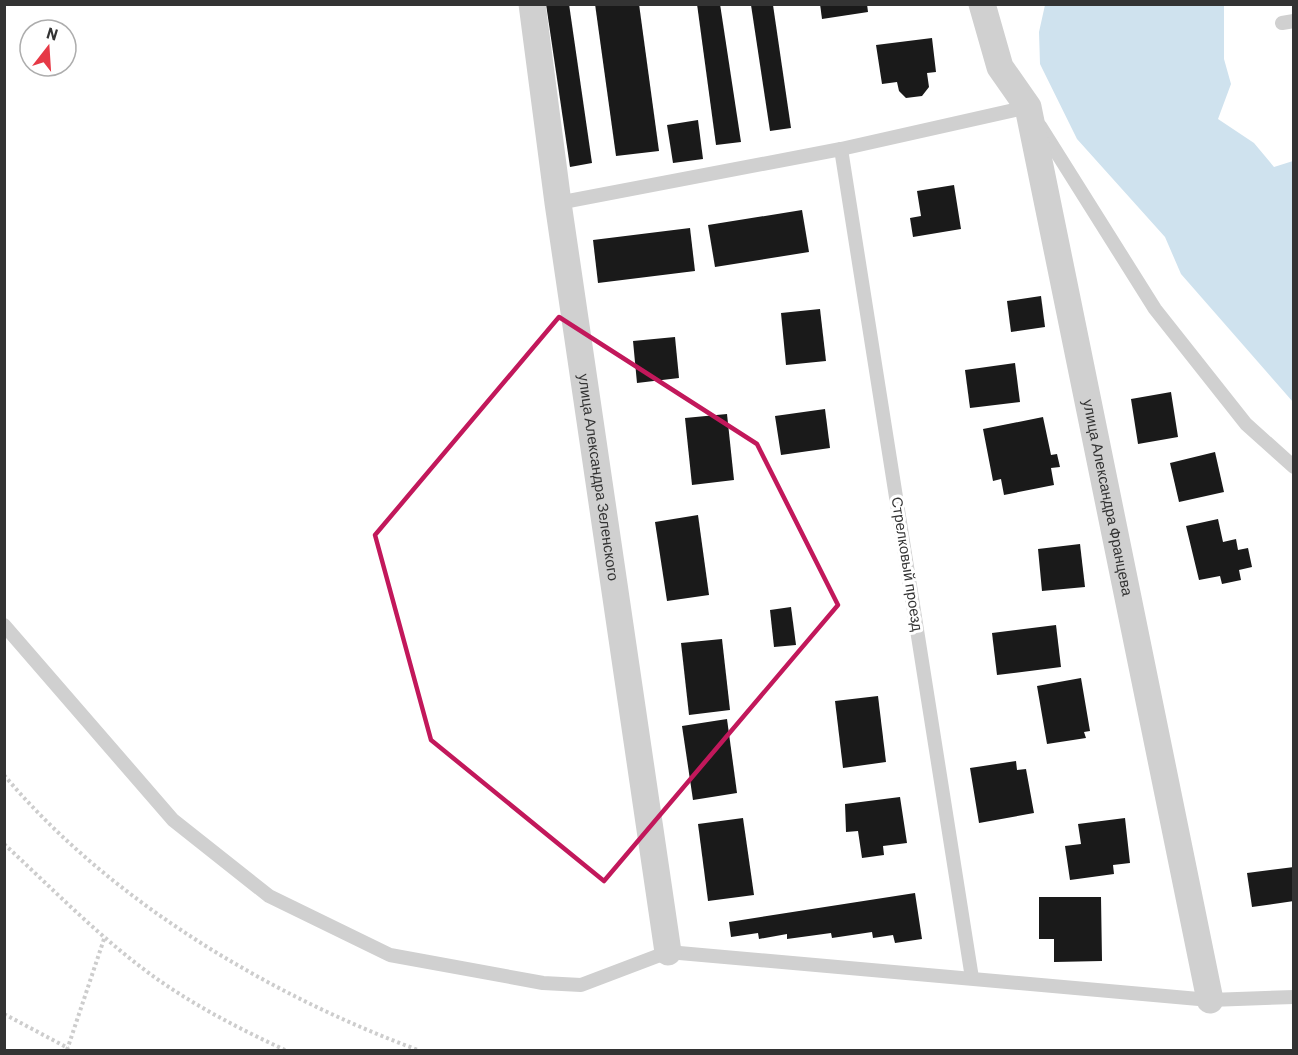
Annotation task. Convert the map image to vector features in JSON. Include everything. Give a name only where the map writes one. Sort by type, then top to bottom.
[{"type":"street","name":"улица Александра Зеленского","points":[[532,4],[558,203],[668,952]]},
{"type":"street","name":"улица Александра Францева","points":[[982,4],[1000,67],[1028,107],[1210,1000]]},
{"type":"lane","points":[[558,203],[841,149],[1028,107],[1155,309],[1246,424],[1293,467]]},
{"type":"lane","name":"Стрелковый проезд","points":[[841,149],[972,978]]},
{"type":"lane","points":[[4,625],[173,820],[269,896],[390,955],[543,983],[581,986],[668,952],[1210,1000],[1293,998]]},
{"type":"path","points":[[4,775],[20,794],[107,876],[189,936],[266,982],[351,1023],[418,1050]]},
{"type":"path","points":[[4,844],[105,936],[160,981],[242,1030],[285,1050]]},
{"type":"path","points":[[4,1014],[67,1049],[105,936]]},
{"type":"highlighted area","points":[[559,317],[757,444],[838,605],[604,881],[431,740],[375,535]]},
{"type":"water","points":[[1045,5],[1224,5],[1224,59],[1231,84],[1218,119],[1254,143],[1274,167],[1293,161],[1293,402],[1181,274],[1165,237],[1077,139],[1040,64],[1039,32]]},
{"type":"building","points":[[546,4],[569,4],[592,163],[570,167]]},
{"type":"building","points":[[595,4],[639,4],[659,151],[616,156]]},
{"type":"building","points":[[697,4],[720,4],[741,142],[716,145]]},
{"type":"building","points":[[820,4],[867,4],[868,12],[822,19]]},
{"type":"building","points":[[751,5],[773,5],[791,128],[770,131]]},
{"type":"building","points":[[932,38],[936,72],[927,73],[929,87],[922,96],[906,98],[899,91],[897,82],[882,84],[876,45]]},
{"type":"building","points":[[698,120],[703,159],[673,163],[667,125]]},
{"type":"building","points":[[954,185],[961,229],[913,237],[910,218],[921,216],[917,191]]},
{"type":"building","points":[[802,210],[809,252],[715,267],[708,225]]},
{"type":"building","points":[[690,228],[695,271],[598,283],[593,240]]},
{"type":"building","points":[[1041,296],[1045,327],[1011,332],[1007,301]]},
{"type":"building","points":[[820,309],[826,361],[786,365],[781,313]]},
{"type":"building","points":[[675,337],[679,378],[637,383],[633,341]]},
{"type":"building","points":[[1015,363],[1020,402],[970,408],[965,370]]},
{"type":"building","points":[[1171,392],[1178,437],[1138,444],[1131,399]]},
{"type":"building","points":[[825,409],[830,448],[781,455],[775,416]]},
{"type":"building","points":[[727,414],[734,480],[692,485],[685,418]]},
{"type":"building","points":[[1043,417],[1051,455],[1057,454],[1060,467],[1051,468],[1054,485],[1004,495],[1001,479],[993,481],[983,429]]},
{"type":"building","points":[[1215,452],[1224,492],[1179,502],[1170,463]]},
{"type":"building","points":[[698,515],[709,595],[667,601],[655,522]]},
{"type":"building","points":[[1218,519],[1223,542],[1236,539],[1238,550],[1248,548],[1252,567],[1239,570],[1241,580],[1222,584],[1220,576],[1199,580],[1186,526]]},
{"type":"building","points":[[1080,544],[1085,587],[1042,591],[1038,549]]},
{"type":"building","points":[[791,607],[796,645],[774,647],[770,610]]},
{"type":"building","points":[[1056,625],[1061,667],[997,675],[992,633]]},
{"type":"building","points":[[722,639],[730,710],[689,715],[681,643]]},
{"type":"building","points":[[1081,678],[1090,731],[1084,732],[1086,738],[1047,744],[1037,686]]},
{"type":"building","points":[[878,696],[886,762],[843,768],[835,701]]},
{"type":"building","points":[[727,719],[737,793],[693,800],[682,726]]},
{"type":"building","points":[[1016,761],[1017,770],[1026,769],[1034,813],[979,823],[970,768]]},
{"type":"building","points":[[900,797],[907,843],[883,846],[884,855],[862,858],[858,831],[846,832],[845,804]]},
{"type":"building","points":[[743,818],[754,895],[708,901],[698,824]]},
{"type":"building","points":[[1125,818],[1130,863],[1113,865],[1114,874],[1070,880],[1065,846],[1081,844],[1078,824]]},
{"type":"building","points":[[1294,867],[1294,901],[1252,907],[1247,873]]},
{"type":"building","points":[[915,893],[922,939],[895,943],[893,935],[873,938],[872,932],[832,938],[831,933],[787,939],[787,934],[759,939],[758,933],[731,937],[729,922]]},
{"type":"building","points":[[1039,897],[1101,897],[1102,961],[1054,962],[1054,939],[1039,939]]}]
